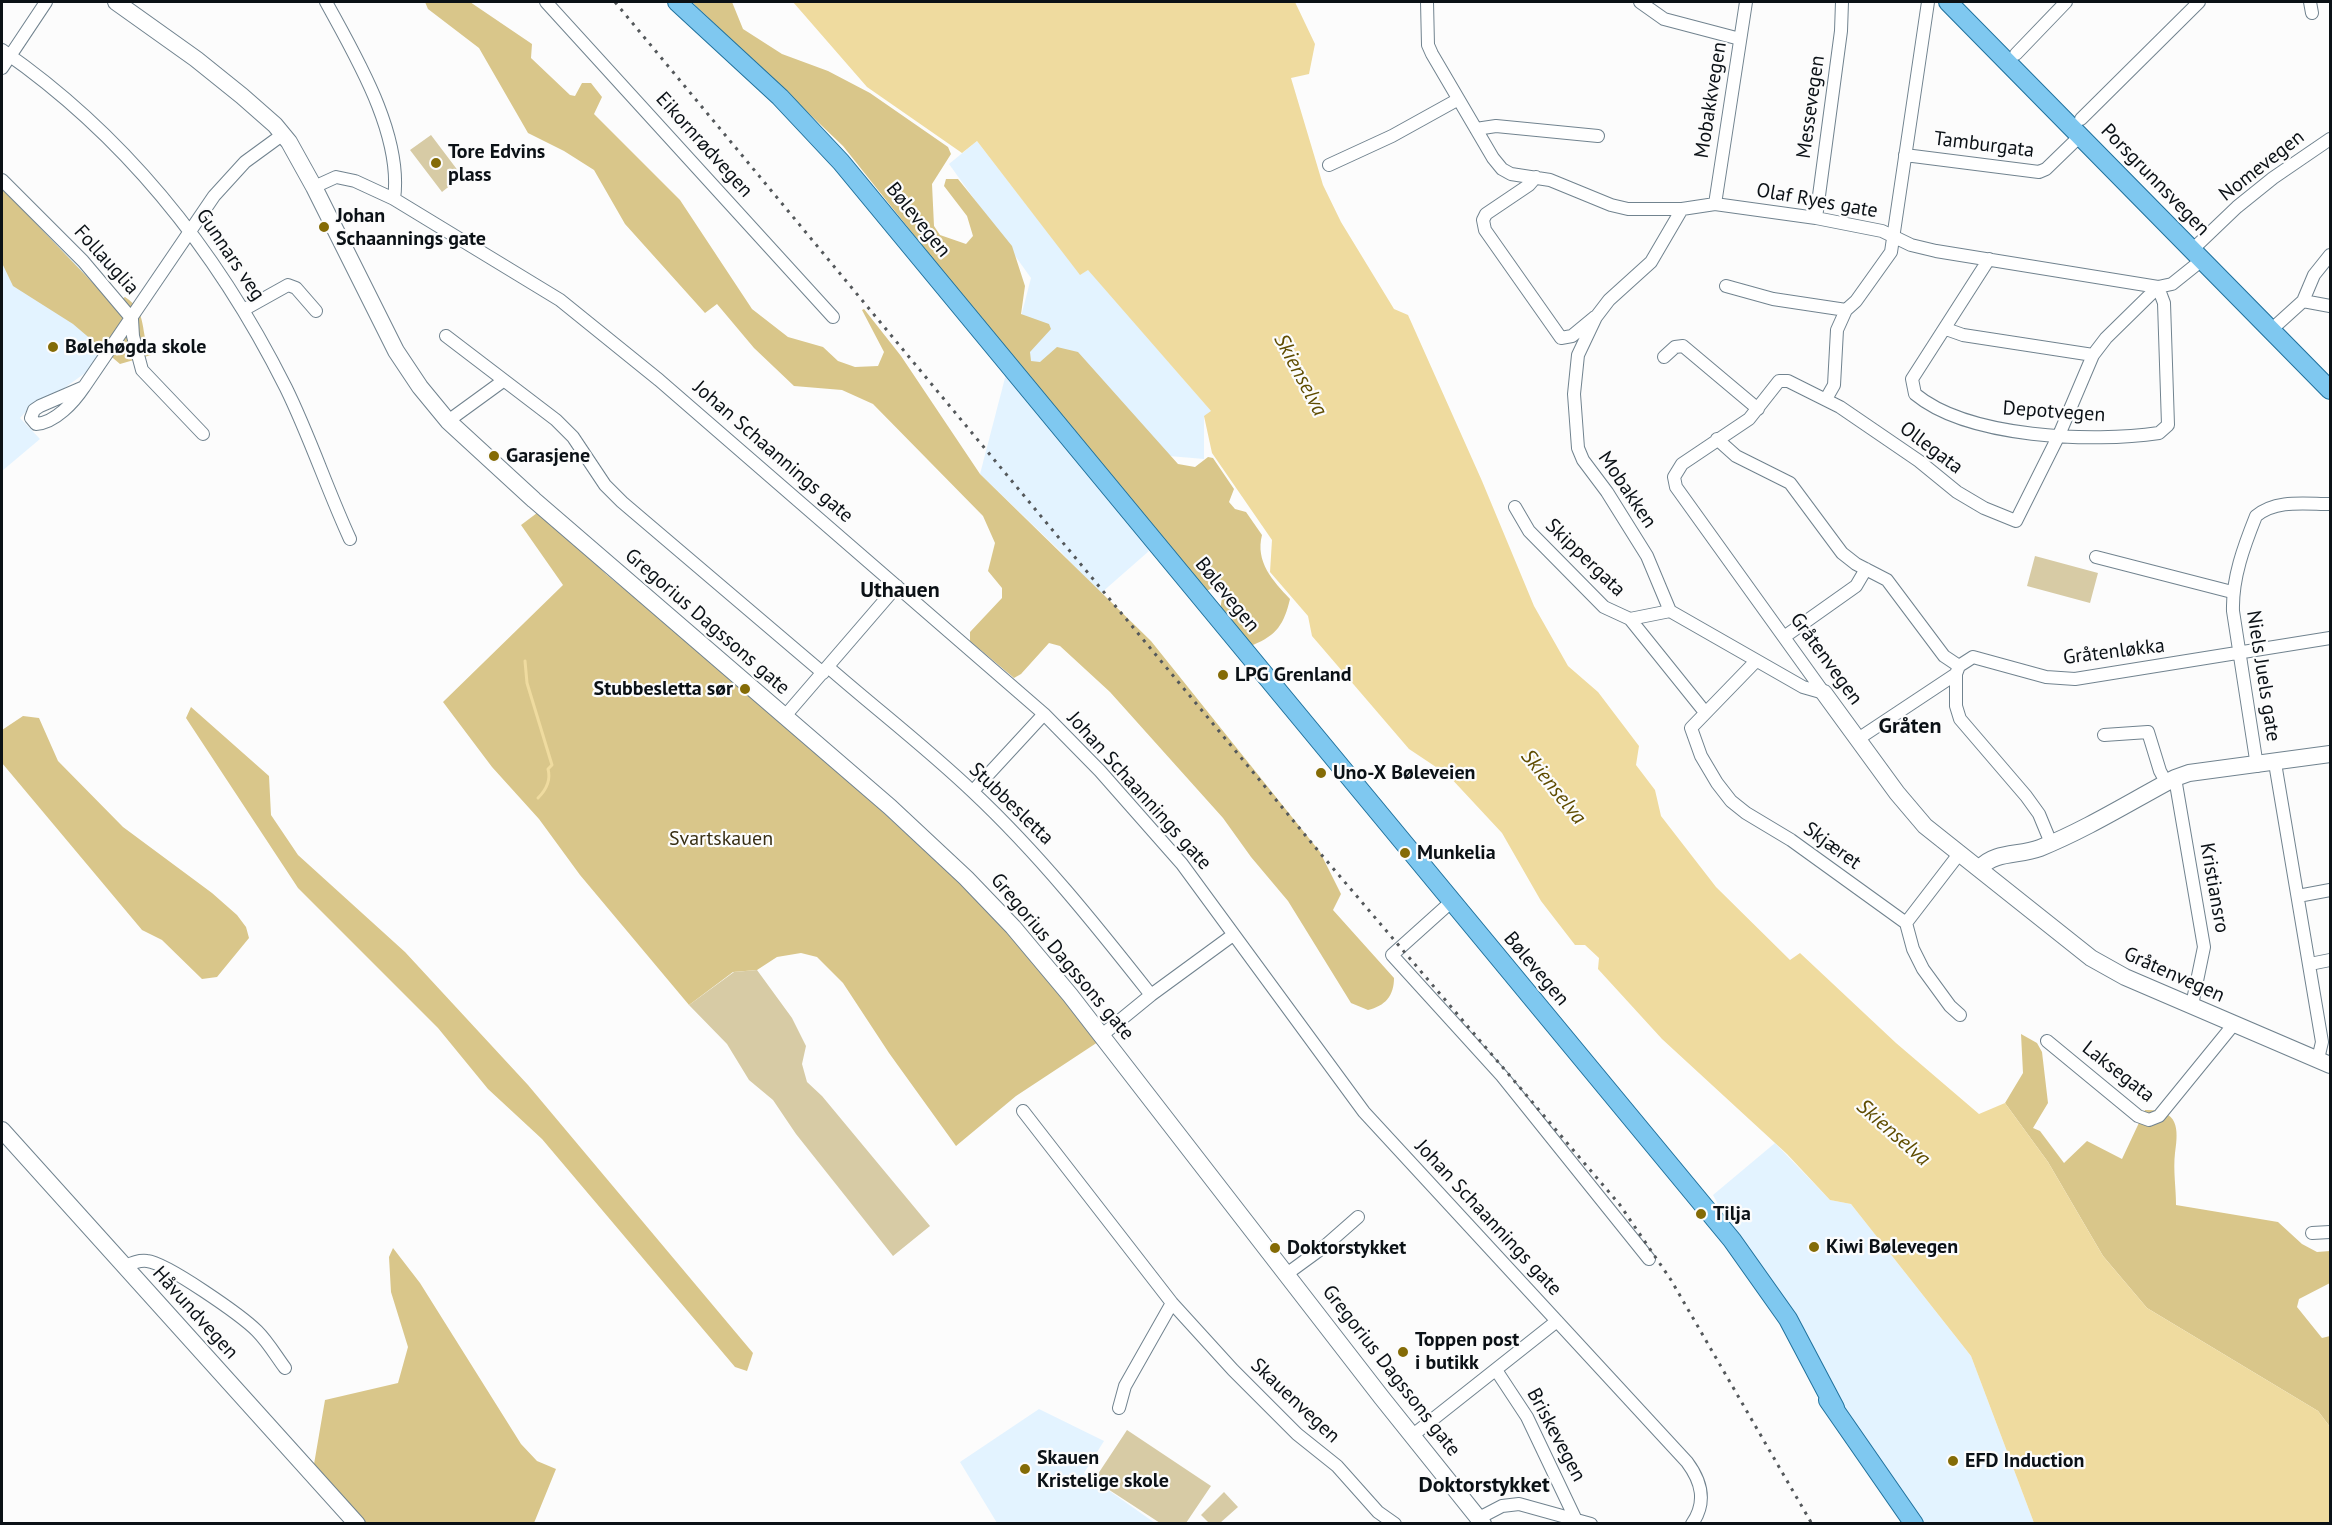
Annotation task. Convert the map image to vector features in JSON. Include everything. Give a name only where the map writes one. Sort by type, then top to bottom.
[{"type":"main road","name":"Bølevegen","points":[[677,2],[772,89],[829,148],[1724,1233],[1835,1408],[1904,1524]]},
{"type":"main road","name":"Porsgrunnsvegen","points":[[1948,2],[2080,128],[2197,255],[2331,390]]},
{"type":"main road","name":"Bølevegen","points":[[1869,1463],[1914,1524]]},
{"type":"street","points":[[2,68],[6,53],[46,2]]},
{"type":"street","name":"Gregorius Dagssons gate","points":[[116,2],[196,59],[242,96],[282,135],[314,187],[396,351],[425,395],[448,421],[534,500],[898,814],[966,878],[1013,927],[1102,1035],[1288,1273],[1382,1398],[1481,1521]]},
{"type":"street","points":[[326,2],[372,94],[382,121],[393,160],[394,199]]},
{"type":"street","name":"Eikornrødvegen","points":[[546,2],[832,317]]},
{"type":"street","name":"Olaf Ryes gate","points":[[1426,2],[1428,45],[1457,100],[1502,169],[1520,176],[1536,177],[1559,183],[1611,205],[1628,209],[1682,209],[1715,204],[1816,218],[1882,231],[1911,245],[1936,251],[2158,287]]},
{"type":"street","points":[[1640,2],[1664,19],[1740,39]]},
{"type":"street","name":"Mobakkvegen","points":[[1715,204],[1746,2]]},
{"type":"street","name":"Messevegen","points":[[1816,218],[1841,31],[1842,2]]},
{"type":"street","name":"Tamburgata","points":[[1826,399],[1834,385],[1837,330],[1846,310],[1856,301],[1891,252],[1928,2]]},
{"type":"street","points":[[2016,54],[2066,2]]},
{"type":"street","name":"Tamburgata","points":[[1905,155],[2039,172],[2046,169],[2080,128],[2199,2]]},
{"type":"street","name":"Gunnars veg","points":[[6,53],[79,111],[114,144],[192,230],[245,309],[287,390],[350,539]]},
{"type":"street","points":[[1329,165],[1392,136],[1457,100]]},
{"type":"street","points":[[1476,129],[1496,126],[1598,136]]},
{"type":"street","points":[[84,387],[225,183],[245,162],[282,135]]},
{"type":"street","name":"Nomevegen","points":[[2197,255],[2237,207],[2273,178],[2331,139]]},
{"type":"street","name":"Johan Schaannings gate","points":[[314,187],[343,177],[394,199],[542,289],[588,321],[1044,714],[1100,771],[1182,864],[1364,1112],[1671,1441],[1694,1471],[1701,1485],[1702,1496],[1697,1516],[1692,1524]]},
{"type":"street","name":"Mobakken","points":[[1536,177],[1529,185],[1484,216],[1483,225],[1561,338],[1572,336],[1596,317]]},
{"type":"street","name":"Follauglia","points":[[2,180],[83,261],[132,319],[133,336],[142,370],[203,434]]},
{"type":"street","name":"Mobakken","points":[[1670,610],[1647,556],[1607,492],[1583,460],[1578,448],[1575,374],[1578,355],[1596,317],[1609,300],[1651,262],[1682,209]]},
{"type":"street","points":[[2059,435],[2093,355],[2106,338],[2158,287],[2172,284],[2197,255]]},
{"type":"street","points":[[2271,330],[2303,301],[2314,275],[2331,255]]},
{"type":"street","name":"Depotvegen","points":[[1989,259],[1912,379],[1915,394],[1951,417],[1983,427],[2082,438],[2153,434],[2164,430],[2169,417],[2163,298],[2158,287]]},
{"type":"street","points":[[245,309],[288,285],[296,288],[316,311]]},
{"type":"street","points":[[1726,286],[1773,299],[1846,310]]},
{"type":"street","points":[[2303,301],[2331,306]]},
{"type":"street","points":[[1946,329],[1963,335],[2093,355]]},
{"type":"street","name":"Stubbesletta","points":[[446,336],[556,420],[573,437],[605,485],[622,502],[973,791],[1082,906],[1151,995]]},
{"type":"street","points":[[1664,357],[1675,347],[1683,346],[1758,409],[1749,419],[1717,439],[1736,456],[1791,483],[1842,553],[1887,580],[1957,670],[1956,706],[1960,719],[2031,802],[2051,843]]},
{"type":"street","name":"Ollegata","points":[[1758,409],[1779,381],[1783,380],[1826,399],[1911,455],[1957,492],[1984,508],[2016,521],[2059,435]]},
{"type":"street","points":[[448,421],[503,381]]},
{"type":"street","name":"Gråtenvegen","points":[[1717,439],[1682,464],[1674,477],[1676,487],[1912,812],[1933,834],[1980,868],[2091,958],[2125,977],[2324,1062]]},
{"type":"street","name":"Niels Juels gate","points":[[2257,765],[2239,654],[2232,592],[2256,516],[2272,506],[2331,504]]},
{"type":"street","name":"Skippergata","points":[[1515,507],[1529,531],[1604,607],[1630,619],[1704,711]]},
{"type":"street","name":"Niels Juels gate","points":[[2096,557],[2232,592]]},
{"type":"street","points":[[1784,637],[1856,586],[1866,569]]},
{"type":"street","points":[[785,716],[897,586]]},
{"type":"street","points":[[1630,619],[1670,610],[1803,687],[1824,693]]},
{"type":"street","name":"Gråtenløkka","points":[[1858,739],[1973,657],[2046,677],[2075,679],[2331,638]]},
{"type":"street","points":[[1704,711],[1735,684],[1755,661]]},
{"type":"street","name":"Skjæret","points":[[1704,711],[1693,723],[1691,732],[1717,783],[1731,801],[1752,817],[1791,840],[1906,923]]},
{"type":"street","points":[[973,791],[1044,714]]},
{"type":"street","name":"Kristiansro","points":[[2104,735],[2148,732],[2160,771],[2171,780],[2204,947],[2192,1005]]},
{"type":"street","points":[[1980,868],[1994,858],[2026,852],[2051,843],[2171,780],[2200,771],[2331,754]]},
{"type":"street","points":[[2275,763],[2310,964],[2324,1062]]},
{"type":"street","points":[[1959,854],[1906,923],[1913,949],[1923,969],[1950,1006],[1960,1015]]},
{"type":"street","points":[[2298,896],[2331,890]]},
{"type":"street","points":[[1451,902],[1392,955],[1502,1076],[1648,1259]]},
{"type":"street","points":[[1102,1035],[1151,995],[1233,935]]},
{"type":"street","points":[[2310,964],[2331,960]]},
{"type":"street","name":"Laksegata","points":[[2047,1041],[2138,1116],[2149,1120],[2159,1116],[2234,1024]]},
{"type":"street","name":"Skauenvegen","points":[[1023,1111],[1172,1303],[1233,1370],[1297,1434],[1337,1466],[1378,1512],[1395,1524]]},
{"type":"street","name":"Håvundvegen","points":[[2,1130],[357,1524]]},
{"type":"street","points":[[1288,1273],[1325,1246],[1358,1217]]},
{"type":"street","points":[[2312,1233],[2331,1232]]},
{"type":"street","points":[[125,1266],[134,1262],[151,1262],[234,1311],[256,1330],[285,1368]]},
{"type":"street","points":[[1119,1408],[1125,1386],[1172,1303]]},
{"type":"street","points":[[1413,1435],[1557,1321]]},
{"type":"street","name":"Briskevegen","points":[[1496,1370],[1527,1417],[1576,1520]]},
{"type":"street","points":[[1481,1521],[1511,1504],[1590,1524]]},
{"type":"shaded area","name":"Tore Edvins plass","points":[[431,135],[462,176],[442,192],[410,150]]},
{"type":"shaded area","points":[[977,141],[1080,274],[1088,269],[1212,412],[1204,417],[1204,459],[1169,456],[1120,492],[1149,551],[1100,594],[1061,552],[980,474],[1031,278],[949,164]]},
{"type":"shaded area","name":"Bølehøgda skole","points":[[2,180],[32,208],[118,310],[121,323],[88,371],[56,394],[33,404],[20,418],[40,439],[2,471]]},
{"type":"shaded area","points":[[2035,556],[2098,573],[2090,603],[2027,586]]},
{"type":"shaded area","points":[[757,970],[792,1018],[806,1046],[802,1064],[807,1082],[822,1096],[930,1226],[893,1256],[796,1134],[773,1100],[749,1080],[727,1044],[689,1005],[734,972]]},
{"type":"shaded area","points":[[1775,1143],[1830,1200],[1851,1204],[1971,1356],[2034,1523],[1919,1523],[1862,1439],[1732,1230],[1713,1195]]},
{"type":"shaded area","name":"Skauen Kristelige skole","points":[[1039,1409],[1104,1441],[1084,1473],[1155,1523],[997,1523],[960,1462]]},
{"type":"shaded area","points":[[1127,1430],[1211,1486],[1186,1523],[1160,1523],[1094,1480]]},
{"type":"shaded area","points":[[1224,1492],[1238,1507],[1220,1523],[1209,1523],[1201,1515]]},
{"type":"green space","points":[[425,2],[470,2],[532,44],[531,58],[570,95],[575,96],[582,83],[591,83],[602,97],[594,114],[680,200],[752,309],[788,337],[823,347],[838,361],[855,367],[878,366],[884,352],[862,310],[864,309],[901,356],[980,474],[1151,641],[1320,852],[1341,894],[1333,910],[1394,978],[1390,995],[1384,1003],[1368,1010],[1351,1003],[1288,901],[1251,857],[1223,818],[1110,692],[1060,646],[1049,643],[1021,674],[1014,678],[970,641],[970,632],[1002,598],[1002,588],[988,571],[995,543],[983,516],[873,404],[842,390],[794,386],[754,348],[717,304],[705,313],[625,224],[594,170],[564,151],[528,133],[479,48],[428,9]]},
{"type":"green space","points":[[692,2],[732,2],[743,29],[782,54],[828,71],[870,93],[948,147],[951,154],[932,184],[934,226],[940,235],[966,244],[973,236],[967,216],[944,186],[946,179],[958,179],[1012,246],[1025,286],[1021,314],[1049,324],[1051,329],[1030,352],[1031,361],[1040,362],[1057,347],[1078,352],[1178,464],[1195,467],[1208,457],[1213,458],[1234,489],[1229,502],[1235,509],[1246,512],[1262,535],[1260,545],[1263,562],[1277,585],[1290,599],[1282,622],[1274,633],[1253,645],[1243,638],[1220,611],[1223,591],[1212,588],[1203,593],[1110,481],[843,146]]},
{"type":"green space","points":[[2,188],[113,304],[125,297],[133,303],[141,316],[147,347],[151,355],[120,364],[73,324],[13,286],[2,263]]},
{"type":"green space","name":"Svartskauen","points":[[537,513],[564,533],[607,575],[832,765],[1009,929],[1101,1040],[1016,1096],[956,1146],[889,1053],[843,983],[817,957],[801,953],[777,957],[757,970],[733,972],[689,1005],[580,875],[539,819],[492,767],[443,702],[563,585],[521,525]]},
{"type":"green space","points":[[191,707],[269,776],[271,815],[298,855],[405,952],[528,1085],[753,1353],[747,1371],[735,1367],[542,1139],[488,1089],[438,1028],[298,888],[186,718]]},
{"type":"green space","points":[[23,716],[39,718],[58,761],[123,827],[212,893],[237,915],[246,927],[249,938],[217,977],[202,979],[162,940],[142,930],[2,763],[2,730]]},
{"type":"green space","points":[[2021,1034],[2037,1043],[2042,1052],[2048,1103],[2033,1128],[2040,1131],[2064,1163],[2087,1141],[2122,1159],[2145,1110],[2156,1110],[2170,1116],[2176,1128],[2174,1166],[2176,1205],[2278,1222],[2302,1244],[2317,1252],[2330,1251],[2330,1283],[2299,1299],[2297,1307],[2322,1338],[2330,1336],[2330,1427],[2318,1411],[2147,1308],[2103,1256],[2048,1162],[2005,1103],[2023,1073]]},
{"type":"green space","points":[[393,1248],[420,1283],[521,1444],[537,1461],[556,1469],[534,1523],[348,1523],[313,1470],[325,1400],[398,1383],[408,1347],[391,1292],[389,1257]]},
{"type":"water","name":"Skienselva","points":[[793,2],[1295,2],[1315,44],[1309,74],[1291,78],[1323,185],[1341,222],[1394,309],[1408,315],[1482,481],[1534,606],[1568,666],[1598,692],[1639,746],[1636,765],[1655,790],[1661,816],[1716,887],[1790,960],[1800,953],[1896,1043],[1979,1114],[2005,1103],[2048,1162],[2103,1256],[2147,1308],[2318,1411],[2330,1427],[2330,1523],[2034,1523],[1971,1356],[1851,1204],[1830,1200],[1787,1154],[1662,1039],[1598,969],[1599,958],[1585,945],[1575,945],[1541,901],[1502,833],[1448,775],[1409,749],[1312,636],[1308,616],[1270,572],[1272,540],[1212,453],[1204,416],[1211,411],[1088,270],[1080,275],[977,141],[962,153],[867,87]]},
{"type":"waterway","points":[[525,661],[527,683],[552,765],[548,769],[547,785],[538,798]]},
{"type":"railway","points":[[615,2],[1320,853],[1620,1205],[1671,1280],[1812,1524]]},
{"type":"place","name":"Tore Edvins plass","points":[[436,163]]},
{"type":"place","name":"Johan Schaannings gate","points":[[324,227]]},
{"type":"place","name":"Bølehøgda skole","points":[[53,347]]},
{"type":"place","name":"Garasjene","points":[[494,456]]},
{"type":"place","name":"LPG Grenland","points":[[1223,675]]},
{"type":"place","name":"Stubbesletta sør","points":[[745,689]]},
{"type":"place","name":"Uno-X Bøleveien","points":[[1321,773]]},
{"type":"place","name":"Munkelia","points":[[1405,853]]},
{"type":"place","name":"Tilja","points":[[1701,1214]]},
{"type":"place","name":"Kiwi Bølevegen","points":[[1814,1247]]},
{"type":"place","name":"Doktorstykket","points":[[1275,1248]]},
{"type":"place","name":"Toppen post i butikk","points":[[1403,1352]]},
{"type":"place","name":"EFD Induction","points":[[1953,1461]]},
{"type":"place","name":"Skauen Kristelige skole","points":[[1025,1469]]},
{"type":"district","name":"Uthauen","points":[[900,591]]},
{"type":"district","name":"Gråten","points":[[1910,727]]},
{"type":"district","name":"Doktorstykket","points":[[1484,1486]]}]
